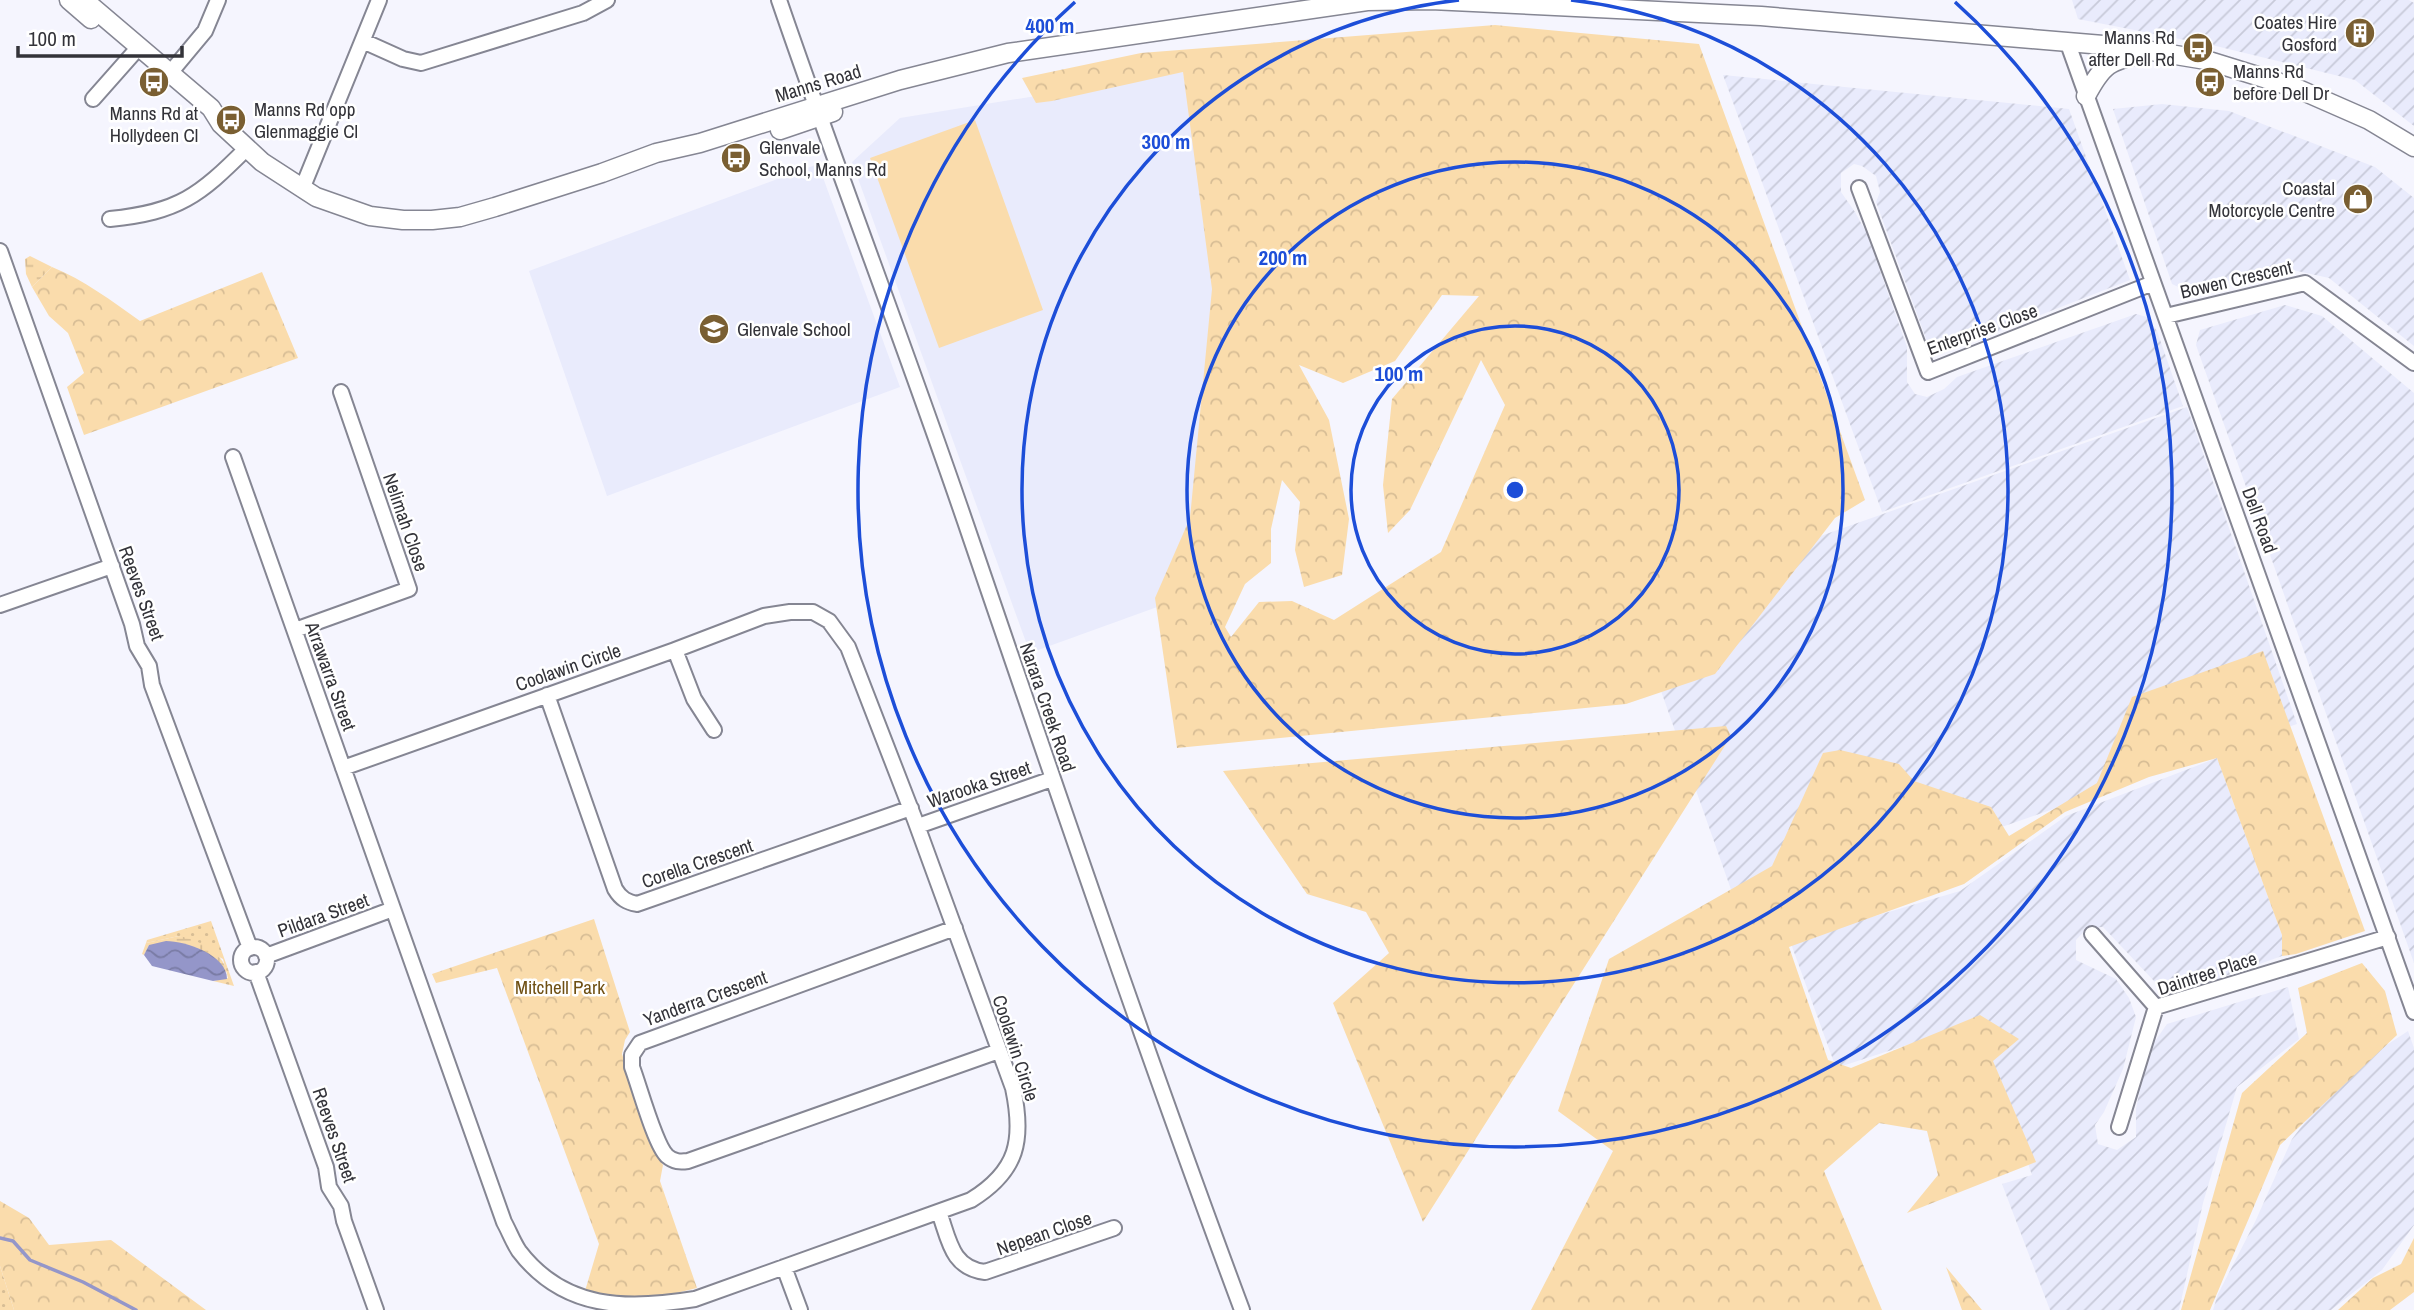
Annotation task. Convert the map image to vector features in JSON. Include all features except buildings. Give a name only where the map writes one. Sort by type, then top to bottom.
[{"type":"main road","name":"Manns Road","points":[[69,0],[135,51],[170,73],[211,108],[220,124]]},
{"type":"main road","name":"Manns Road","points":[[84,0],[201,116],[220,124],[280,176],[326,202],[370,216],[403,220],[432,220],[476,213],[602,173],[708,153],[817,111],[1011,62],[1051,48],[1367,1],[1431,0],[1761,16],[2067,41],[2151,51],[2206,60],[2296,88],[2369,120],[2414,147]]},
{"type":"main road","points":[[2086,96],[2106,66],[2122,58],[2151,51]]},
{"type":"street","points":[[170,73],[205,31],[218,0]]},
{"type":"street","points":[[302,190],[379,0]]},
{"type":"street","points":[[363,41],[402,59],[421,63],[583,13],[607,0]]},
{"type":"street","name":"Narara Creek Road","points":[[779,0],[817,111],[866,239],[1052,779],[1242,1310]]},
{"type":"street","name":"Dell Road","points":[[2067,41],[2414,1012]]},
{"type":"street","points":[[93,99],[135,51]]},
{"type":"street","points":[[110,219],[144,215],[181,204],[216,179],[247,148]]},
{"type":"street","name":"Enterprise Close","points":[[1859,188],[1928,372],[2153,283]]},
{"type":"street","name":"Reeves Street","points":[[0,251],[112,566],[137,646],[149,666],[152,685],[250,948]]},
{"type":"street","name":"Bowen Crescent","points":[[2166,316],[2305,283],[2414,363]]},
{"type":"street","name":"Nelimah Close","points":[[295,630],[409,589],[341,392]]},
{"type":"street","name":"Arrawarra Street","points":[[233,457],[393,909]]},
{"type":"street","points":[[0,606],[112,566]]},
{"type":"street","name":"Coolawin Circle","points":[[344,768],[764,617],[790,612],[813,612],[829,621],[848,647],[918,826],[1013,1088],[1018,1110],[1016,1150],[1008,1167],[984,1192],[971,1200],[695,1299],[651,1309],[608,1307],[586,1301],[538,1272],[518,1249],[504,1222],[393,909]]},
{"type":"street","points":[[675,650],[694,699],[715,730]]},
{"type":"street","name":"Corella Crescent","points":[[547,695],[615,890],[629,903],[637,904],[911,808]]},
{"type":"street","name":"Warooka Street","points":[[918,826],[1052,779]]},
{"type":"street","name":"Pildara Street","points":[[266,956],[393,909]]},
{"type":"street","name":"Yanderra Crescent","points":[[955,928],[640,1043],[632,1055],[632,1067],[660,1146],[671,1159],[679,1163],[688,1161],[999,1051]]},
{"type":"street","points":[[2092,934],[2156,1007]]},
{"type":"street","name":"Daintree Place","points":[[2119,1127],[2156,1007],[2388,937]]},
{"type":"street","points":[[250,948],[258,948],[266,956],[264,968],[256,972],[245,968],[241,961],[243,953],[250,948]]},
{"type":"street","name":"Reeves Street","points":[[256,972],[327,1167],[329,1187],[341,1206],[376,1310]]},
{"type":"street","name":"Nepean Close","points":[[939,1212],[952,1249],[961,1264],[973,1271],[985,1272],[1114,1228]]},
{"type":"street","points":[[784,1267],[800,1310]]},
{"type":"shaded area","points":[[2072,0],[2409,0],[2414,3],[2414,126],[2355,80],[2216,46],[2078,19]]},
{"type":"shaded area","points":[[1183,72],[1265,568],[1030,653],[852,162],[900,118]]},
{"type":"shaded area","points":[[1723,75],[2069,109],[2130,280],[1940,354],[1928,344],[1876,202],[1880,192],[1876,176],[1854,164],[1841,173],[1841,192],[1867,234],[1907,347],[1907,382],[1915,394],[1927,397],[1944,389],[1957,377],[2136,314],[2147,317],[2157,331],[2183,406],[1882,512]]},
{"type":"shaded area","points":[[2162,104],[2229,111],[2375,167],[2414,198],[2414,346],[2329,278],[2274,266],[2191,293],[2172,284],[2113,109]]},
{"type":"shaded area","name":"Glenvale School","points":[[818,164],[900,387],[607,496],[529,271]]},
{"type":"shaded area","points":[[2285,305],[2322,316],[2414,393],[2414,963],[2196,345],[2200,330]]},
{"type":"shaded area","points":[[2187,407],[2297,724],[1741,918],[1630,603]]},
{"type":"shaded area","points":[[2217,758],[2282,935],[2282,956],[2178,993],[2154,981],[2103,927],[2087,928],[2076,940],[2076,960],[2116,979],[2129,998],[2136,1017],[2123,1069],[2104,1112],[2095,1125],[2098,1144],[2117,1150],[2136,1137],[2136,1109],[2148,1051],[2167,1024],[2288,987],[2299,1039],[2237,1087],[2203,1203],[2179,1310],[2050,1310],[2002,1184],[2032,1175],[1978,1022],[1836,1068],[1790,941],[1960,891],[2066,816]]},
{"type":"shaded area","points":[[2408,1031],[2414,1048],[2414,1225],[2382,1270],[2331,1310],[2213,1310],[2218,1294],[2255,1222],[2292,1139],[2341,1075]]},
{"type":"green space","points":[[1495,25],[1699,44],[1865,500],[1835,518],[1715,674],[1626,704],[1177,748],[1155,598],[1190,518],[1212,289],[1183,72],[1036,103],[1022,78],[1141,53]],"holes":[[[1442,295],[1479,296],[1392,399],[1383,485],[1388,533],[1410,510],[1481,360],[1505,405],[1441,552],[1334,620],[1292,601],[1259,602],[1231,637],[1225,627],[1245,584],[1271,563],[1271,529],[1282,480],[1300,502],[1295,550],[1304,587],[1342,575],[1349,519],[1329,420],[1299,365],[1343,383],[1395,361]]]},
{"type":"green space","points":[[975,120],[1043,310],[939,348],[870,158]]},
{"type":"green space","points":[[30,256],[52,267],[32,287],[26,274],[25,259]]},
{"type":"green space","points":[[52,267],[87,285],[140,321],[262,272],[298,358],[84,435],[67,387],[84,373],[68,333],[49,316],[32,287]]},
{"type":"green space","points":[[2263,651],[2365,931],[2296,954],[2282,956],[2282,935],[2217,758],[2149,777],[2065,812],[1964,884],[1789,947],[1828,1060],[1851,1068],[1980,1015],[2019,1039],[1993,1061],[2036,1162],[1907,1213],[1938,1175],[1927,1131],[1879,1123],[1824,1171],[1882,1310],[1531,1310],[1613,1151],[1558,1111],[1609,959],[1772,866],[1823,753],[1840,750],[1899,764],[1914,781],[1991,807],[2009,836],[2097,783],[2132,697]]},
{"type":"green space","points":[[1726,726],[1731,736],[1423,1222],[1333,1003],[1389,953],[1366,912],[1307,894],[1223,771]]},
{"type":"green space","name":"Mitchell Park","points":[[594,919],[630,1032],[622,1054],[653,1149],[663,1165],[660,1181],[697,1288],[655,1298],[611,1302],[585,1291],[599,1244],[497,968],[436,983],[432,974]]},
{"type":"green space","points":[[211,921],[234,986],[213,981],[228,978],[223,959],[179,936],[146,943],[147,940]]},
{"type":"green space","points":[[179,936],[196,941],[218,955],[227,972],[149,945],[144,955],[142,954],[146,943]]},
{"type":"green space","points":[[2362,963],[2385,991],[2397,1035],[2280,1145],[2210,1310],[2181,1310],[2242,1093],[2307,1033],[2298,988]]},
{"type":"green space","points":[[552,966],[561,982],[541,994],[532,978]]},
{"type":"green space","points":[[0,1201],[29,1218],[49,1245],[111,1240],[206,1310],[14,1310],[0,1266]]},
{"type":"green space","points":[[2414,1238],[2414,1292],[2390,1310],[2338,1310],[2373,1278],[2401,1264]]},
{"type":"green space","points":[[0,1266],[14,1310],[0,1310]]},
{"type":"green space","points":[[1946,1267],[1982,1310],[1962,1310]]},
{"type":"water","points":[[166,941],[194,947],[213,956],[225,970],[227,979],[213,981],[152,966],[144,955],[149,945]]},
{"type":"waterway","points":[[0,1238],[13,1241],[30,1260],[83,1282],[136,1310]]},
{"type":"place","name":"Coates Hire Gosford","points":[[2360,33]]},
{"type":"place","name":"Manns Rd after Dell Rd","points":[[2198,48]]},
{"type":"place","name":"Manns Rd at Hollydeen Cl","points":[[154,82]]},
{"type":"place","name":"Manns Rd before Dell Dr","points":[[2210,82]]},
{"type":"place","name":"Manns Rd opp Glenmaggie Cl","points":[[231,120]]},
{"type":"place","name":"Glenvale School, Manns Rd","points":[[736,158]]},
{"type":"place","name":"Coastal Motorcycle Centre","points":[[2358,199]]},
{"type":"place","name":"Glenvale School","points":[[714,329]]}]
